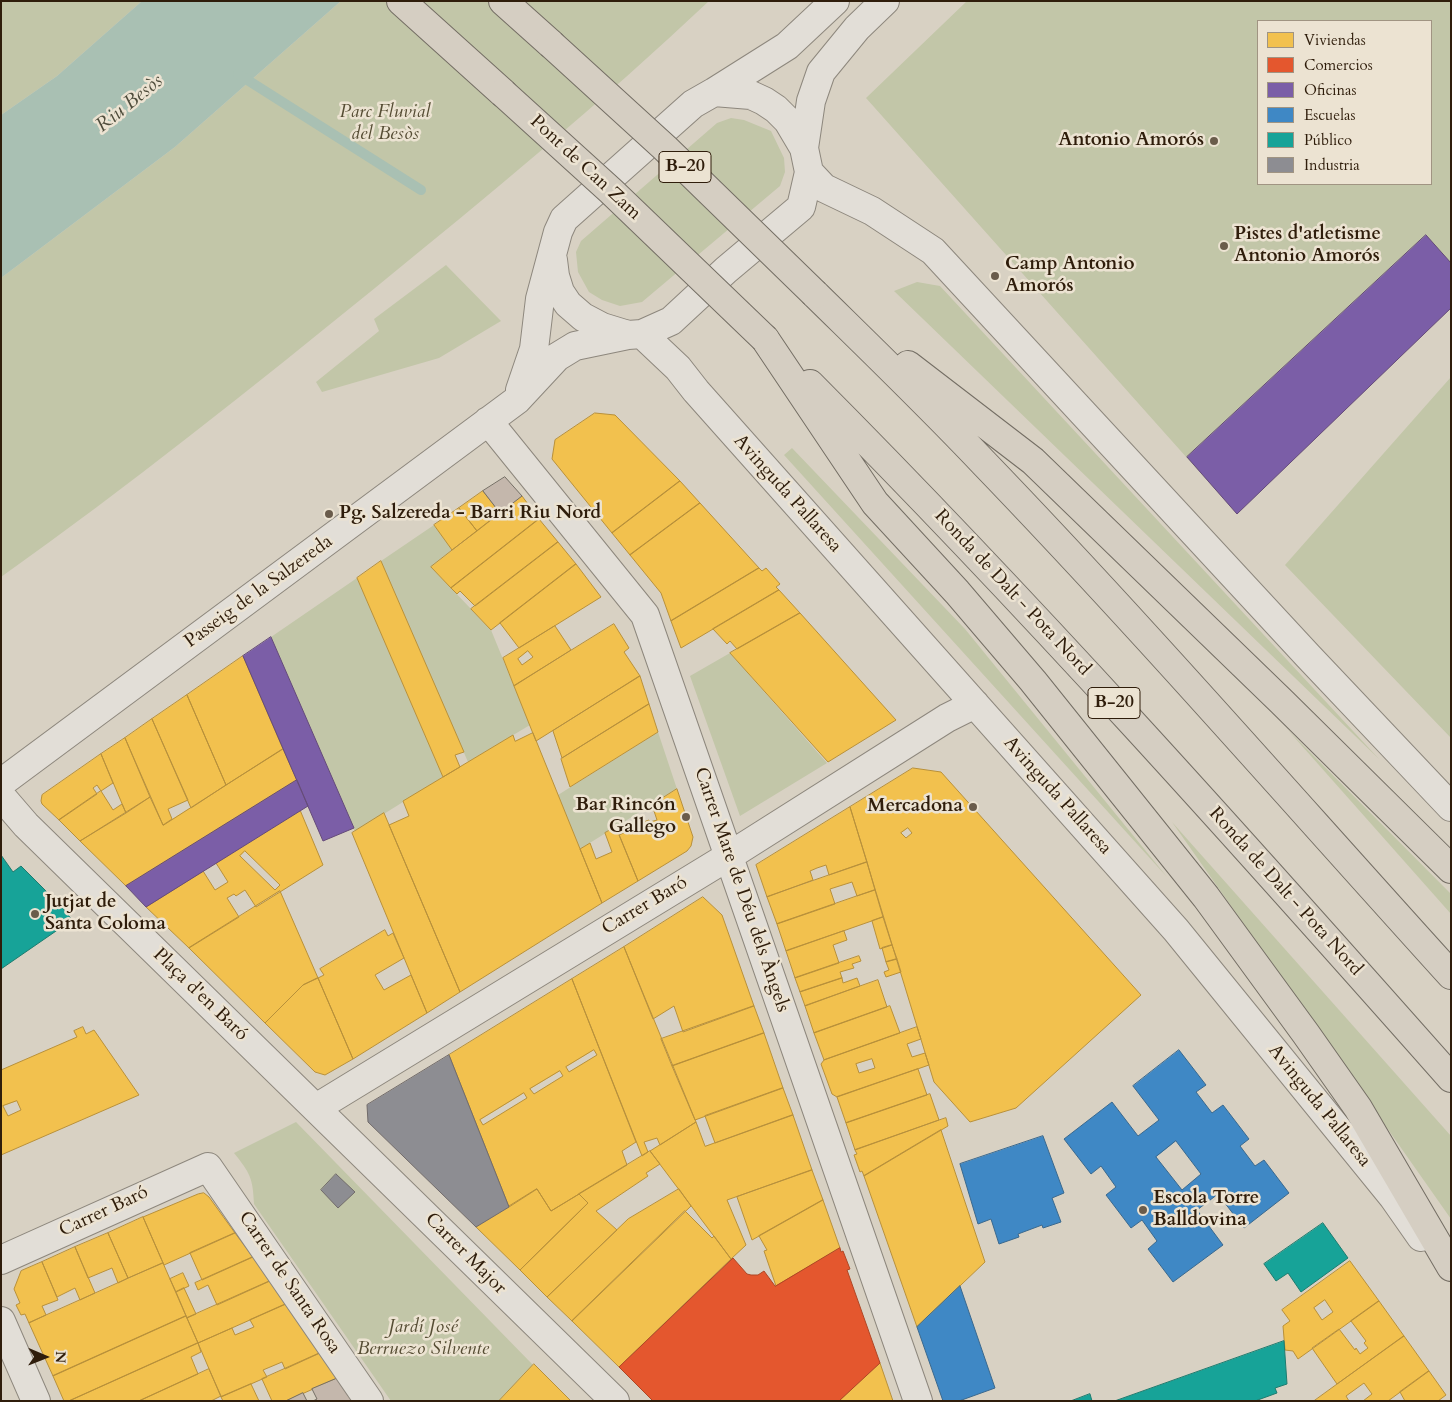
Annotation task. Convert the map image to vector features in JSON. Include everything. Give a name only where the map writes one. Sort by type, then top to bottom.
[{"type":"highway","name":"Pont de Can Zam","points":[[401,1],[604,185],[765,339]]},
{"type":"highway","name":"B-20","points":[[503,1],[665,148],[904,381],[982,460],[1089,575],[1451,976]]},
{"type":"highway","points":[[815,294],[1033,461],[1451,869]]},
{"type":"highway","name":"Ronda de Dalt - Pota Nord","points":[[765,339],[913,488],[1066,650],[1229,828],[1451,1078]]},
{"type":"highway","points":[[765,339],[875,502],[957,592],[1033,681],[1206,897],[1358,1108],[1451,1267]]},
{"type":"street","points":[[517,400],[534,349],[540,299],[552,253],[564,219],[693,104],[787,46],[835,1]]},
{"type":"street","name":"Passeig de la Salzereda","points":[[1,782],[517,400],[556,357],[575,346],[635,334],[671,321],[726,270],[801,207],[807,160],[811,101],[821,72],[857,28],[885,1]]},
{"type":"street","points":[[714,92],[750,95],[776,109],[788,121],[807,160],[824,188],[872,211],[934,251],[1302,649],[1451,807]]},
{"type":"street","points":[[552,253],[555,276],[560,292],[568,304],[583,317],[602,327],[635,334]]},
{"type":"street","name":"Avinguda Pallaresa","points":[[635,334],[678,368],[722,421],[1176,930],[1393,1197],[1451,1278]]},
{"type":"street","name":"Carrer Mare de Déu dels Àngels","points":[[488,421],[645,615],[918,1401]]},
{"type":"street","name":"Carrer Baró","points":[[316,1108],[729,856],[947,718],[975,704]]},
{"type":"street","name":"Plaça d'en Baró","points":[[1,796],[26,825],[316,1108]]},
{"type":"street","name":"Carrer Major","points":[[316,1108],[614,1401]]},
{"type":"street","name":"Carrer Baró","points":[[1,1260],[208,1167]]},
{"type":"street","name":"Carrer de Santa Rosa","points":[[208,1167],[369,1401]]},
{"type":"street","points":[[1,1321],[36,1401]]},
{"type":"green space","points":[[1,1],[142,1],[57,76],[1,115]]},
{"type":"green space","name":"Parc Fluvial del Besòs","points":[[341,1],[709,1],[586,112],[375,288],[190,436],[1,577],[1,278],[175,147]]},
{"type":"green space","name":"Pistes d'atletisme Antonio Amorós","points":[[967,1],[1451,1],[1451,308],[1237,514],[866,98]]},
{"type":"green space","points":[[731,118],[744,120],[771,131],[784,158],[785,172],[780,186],[642,302],[620,306],[602,300],[589,292],[578,272],[576,252],[581,241],[717,123]]},
{"type":"green space","points":[[446,265],[501,321],[439,358],[322,392],[316,382],[379,331],[374,319]]},
{"type":"green space","points":[[917,282],[940,286],[1379,759],[894,291]]},
{"type":"green space","points":[[1451,377],[1451,738],[1285,565]]},
{"type":"green space","points":[[792,448],[965,629],[1167,877],[784,455]]},
{"type":"green space","points":[[434,525],[452,550],[431,567],[491,630],[530,725],[468,762],[381,561]]},
{"type":"green space","points":[[357,578],[443,777],[355,832],[271,637]]},
{"type":"green space","points":[[730,653],[827,763],[740,816],[690,676]]},
{"type":"green space","points":[[1287,729],[1451,894],[1451,914]]},
{"type":"green space","points":[[658,732],[677,789],[580,849],[558,795]]},
{"type":"green space","points":[[1172,822],[1451,1136],[1451,1219]]},
{"type":"green space","name":"Jardí José Berruezo Silvente","points":[[296,1122],[533,1365],[499,1401],[391,1401],[254,1204],[250,1176],[234,1153]]},
{"type":"water","name":"Riu Besòs","points":[[142,1],[341,1],[175,147],[1,278],[1,115],[57,76]]},
{"type":"building: Viviendas","points":[[595,413],[615,415],[680,481],[612,533],[552,459],[555,440]]},
{"type":"building: Viviendas","points":[[680,481],[700,503],[630,555],[612,533]]},
{"type":"building: Viviendas","points":[[483,491],[500,513],[477,531],[459,508]]},
{"type":"building: Viviendas","points":[[522,496],[539,519],[451,588],[431,567]]},
{"type":"building: Viviendas","points":[[700,503],[759,568],[671,621],[661,593],[630,555]]},
{"type":"building: Viviendas","points":[[459,508],[477,531],[452,550],[434,525]]},
{"type":"building: Viviendas","points":[[539,519],[558,542],[475,606],[460,591],[457,594],[451,588]]},
{"type":"building: Viviendas","points":[[558,542],[576,564],[491,630],[471,609]]},
{"type":"building: Viviendas","points":[[381,561],[464,752],[455,755],[460,767],[443,777],[357,578]]},
{"type":"building: Viviendas","points":[[576,564],[601,597],[519,648],[500,623]]},
{"type":"building: Viviendas","points":[[759,568],[762,571],[766,568],[780,584],[776,587],[779,590],[681,648],[671,621]]},
{"type":"building: Viviendas","points":[[779,590],[800,613],[737,649],[730,641],[727,644],[713,629]]},
{"type":"building: Viviendas","points":[[800,613],[896,720],[828,762],[730,653]]},
{"type":"building: Viviendas","points":[[614,624],[629,648],[624,652],[640,676],[536,741],[514,686]]},
{"type":"building: Viviendas","points":[[555,626],[571,650],[514,686],[503,658]],"holes":[[[528,651],[533,657],[522,665],[518,659]]]},
{"type":"building: Viviendas","points":[[243,656],[283,749],[226,785],[187,695]]},
{"type":"building: Viviendas","points":[[640,676],[649,704],[562,758],[553,731]]},
{"type":"building: Viviendas","points":[[187,695],[226,785],[191,808],[152,719]]},
{"type":"building: Viviendas","points":[[649,704],[658,732],[570,787],[561,759]]},
{"type":"building: Viviendas","points":[[152,719],[188,800],[168,809],[172,819],[163,825],[125,738]]},
{"type":"building: Viviendas","points":[[533,733],[602,903],[460,992],[389,825],[409,816],[403,801],[513,735],[515,741]]},
{"type":"building: Viviendas","points":[[125,738],[150,797],[126,813],[101,754]]},
{"type":"building: Viviendas","points":[[283,749],[297,780],[126,886],[80,841],[150,797],[163,825]]},
{"type":"building: Viviendas","points":[[101,754],[113,783],[101,791],[97,785],[93,788],[97,794],[59,820],[42,804],[42,795]]},
{"type":"building: Viviendas","points":[[913,768],[941,772],[1141,995],[1016,1108],[970,1122],[934,1082],[850,807]],"holes":[[[908,828],[912,833],[906,838],[901,833]]]},
{"type":"building: Viviendas","points":[[677,789],[693,837],[691,846],[687,851],[638,881],[619,835],[639,826],[638,824],[649,820],[650,822],[657,820],[652,805]]},
{"type":"building: Viviendas","points":[[101,791],[113,810],[122,804],[126,813],[80,841],[59,820]]},
{"type":"building: Viviendas","points":[[850,807],[867,862],[829,875],[826,865],[817,868],[810,871],[813,880],[767,897],[756,865]]},
{"type":"building: Viviendas","points":[[300,810],[323,865],[256,907],[245,890],[236,896],[234,894],[227,898],[239,917],[189,948],[146,907],[203,871],[215,890],[228,882],[216,863]],"holes":[[[245,851],[280,885],[275,890],[240,856]]]},
{"type":"building: Viviendas","points":[[384,813],[460,992],[427,1013],[352,833]]},
{"type":"building: Viviendas","points":[[616,827],[638,881],[602,903],[580,849],[590,843],[596,859],[612,852],[605,833]]},
{"type":"building: Viviendas","points":[[867,862],[875,890],[857,896],[852,882],[830,889],[835,904],[777,924],[767,897]]},
{"type":"building: Viviendas","points":[[875,890],[883,917],[786,951],[777,924]]},
{"type":"building: Viviendas","points":[[280,891],[318,978],[303,985],[265,1023],[189,948]]},
{"type":"building: Viviendas","points":[[703,897],[722,915],[754,1006],[683,1032],[674,1006],[653,1019],[624,947]]},
{"type":"building: Viviendas","points":[[883,917],[892,945],[880,949],[872,921]]},
{"type":"building: Viviendas","points":[[385,930],[388,936],[393,933],[404,958],[375,975],[384,990],[411,975],[427,1013],[353,1059],[318,978],[324,975],[320,969]]},
{"type":"building: Viviendas","points":[[844,931],[847,940],[833,945],[839,963],[795,978],[786,951]]},
{"type":"building: Viviendas","points":[[892,945],[897,959],[886,962],[882,948]]},
{"type":"building: Viviendas","points":[[624,947],[696,1122],[660,1145],[657,1138],[644,1142],[648,1152],[642,1156],[572,979]]},
{"type":"building: Viviendas","points":[[859,956],[861,961],[852,964],[854,968],[840,972],[842,978],[800,992],[795,978]]},
{"type":"building: Viviendas","points":[[897,959],[901,972],[886,977],[884,972],[889,970],[886,962]]},
{"type":"building: Viviendas","points":[[318,978],[353,1059],[325,1075],[315,1072],[265,1023],[303,985]]},
{"type":"building: Viviendas","points":[[842,978],[843,983],[857,978],[860,986],[805,1006],[800,992]]},
{"type":"building: Viviendas","points":[[572,979],[636,1142],[622,1151],[627,1165],[551,1211],[537,1189],[509,1207],[449,1055]],"holes":[[[594,1050],[597,1055],[569,1072],[566,1067]],[[560,1071],[563,1076],[534,1094],[530,1089]],[[524,1093],[527,1098],[483,1125],[480,1120]]]},
{"type":"building: Viviendas","points":[[878,980],[887,1007],[814,1033],[805,1006]]},
{"type":"building: Viviendas","points":[[754,1006],[764,1033],[672,1066],[661,1039]]},
{"type":"building: Viviendas","points":[[890,1006],[900,1033],[824,1060],[814,1033]]},
{"type":"building: Viviendas","points":[[83,1027],[86,1034],[94,1030],[139,1095],[1,1155],[1,1070],[77,1037],[74,1031]],"holes":[[[17,1101],[21,1110],[8,1116],[3,1106]]]},
{"type":"building: Viviendas","points":[[917,1027],[921,1039],[907,1044],[912,1057],[925,1053],[929,1065],[837,1097],[832,1094],[821,1064],[824,1060]],"holes":[[[872,1059],[875,1068],[859,1073],[856,1064]]]},
{"type":"building: Viviendas","points":[[764,1033],[783,1088],[695,1120],[672,1066]]},
{"type":"building: Viviendas","points":[[918,1069],[927,1095],[846,1123],[837,1097]]},
{"type":"building: Viviendas","points":[[783,1088],[793,1115],[715,1143],[705,1116]]},
{"type":"building: Viviendas","points":[[930,1094],[939,1120],[855,1150],[846,1123]]},
{"type":"building: Viviendas","points":[[793,1115],[812,1170],[727,1200],[746,1245],[731,1259],[650,1151],[696,1122],[705,1146]]},
{"type":"building: Viviendas","points":[[946,1118],[948,1126],[864,1176],[862,1171],[860,1172],[854,1155],[857,1154],[855,1150]]},
{"type":"building: Viviendas","points":[[941,1130],[985,1262],[917,1327],[864,1176]]},
{"type":"building: Viviendas","points":[[650,1151],[660,1164],[646,1173],[648,1176],[596,1211],[617,1230],[547,1297],[520,1270],[588,1203],[579,1194]]},
{"type":"building: Viviendas","points":[[812,1170],[823,1200],[752,1240],[737,1197]]},
{"type":"building: Viviendas","points":[[537,1189],[551,1211],[579,1194],[588,1203],[520,1270],[476,1227]]},
{"type":"building: Viviendas","points":[[679,1189],[691,1206],[572,1321],[547,1297],[628,1219]]},
{"type":"building: Viviendas","points":[[204,1193],[209,1197],[235,1233],[164,1265],[143,1217]]},
{"type":"building: Viviendas","points":[[823,1200],[840,1248],[776,1286],[764,1251],[767,1250],[759,1236]]},
{"type":"building: Viviendas","points":[[685,1211],[712,1238],[714,1236],[731,1259],[619,1367],[572,1321]]},
{"type":"building: Viviendas","points":[[143,1217],[163,1263],[128,1278],[108,1233]]},
{"type":"building: Viviendas","points":[[108,1233],[128,1278],[118,1283],[112,1268],[88,1278],[75,1247]]},
{"type":"building: Viviendas","points":[[235,1233],[253,1257],[202,1280],[190,1253]]},
{"type":"building: Viviendas","points":[[75,1247],[95,1293],[80,1300],[75,1288],[57,1297],[42,1262]]},
{"type":"building: Viviendas","points":[[253,1257],[270,1281],[217,1305],[208,1285],[198,1290],[195,1283]]},
{"type":"building: Viviendas","points":[[1350,1261],[1379,1301],[1298,1359],[1293,1351],[1285,1350],[1283,1326],[1290,1321],[1282,1310]],"holes":[[[1325,1300],[1333,1312],[1322,1320],[1314,1308]]]},
{"type":"building: Viviendas","points":[[42,1262],[58,1300],[42,1306],[46,1315],[29,1323],[25,1314],[21,1315],[16,1305],[20,1303],[14,1289],[21,1271]]},
{"type":"building: Viviendas","points":[[163,1263],[186,1316],[53,1376],[29,1323]]},
{"type":"building: Viviendas","points":[[183,1273],[189,1286],[176,1292],[170,1279]]},
{"type":"building: Viviendas","points":[[270,1281],[286,1304],[198,1343],[187,1318]]},
{"type":"building: Viviendas","points":[[184,1288],[196,1314],[187,1318],[176,1292]]},
{"type":"building: Viviendas","points":[[1379,1301],[1404,1336],[1337,1384],[1312,1348],[1339,1329],[1360,1354],[1368,1348],[1364,1343],[1366,1341],[1351,1321]]},
{"type":"building: Viviendas","points":[[286,1304],[320,1353],[285,1369],[282,1362],[263,1370],[267,1377],[221,1397],[198,1343],[232,1328],[235,1335],[254,1327],[250,1320]]},
{"type":"building: Viviendas","points":[[186,1316],[198,1343],[69,1401],[64,1401],[53,1376]]},
{"type":"building: Viviendas","points":[[1404,1336],[1429,1371],[1388,1401],[1363,1401],[1372,1394],[1364,1383],[1346,1396],[1349,1401],[1314,1401]]},
{"type":"building: Viviendas","points":[[198,1343],[201,1352],[191,1357],[198,1374],[139,1401],[69,1401]]},
{"type":"building: Viviendas","points":[[320,1353],[338,1378],[286,1401],[272,1401],[262,1379]]},
{"type":"building: Viviendas","points":[[880,1363],[893,1401],[839,1401],[864,1377]]},
{"type":"building: Viviendas","points":[[534,1364],[571,1401],[499,1401]]},
{"type":"building: Viviendas","points":[[209,1369],[221,1396],[211,1401],[139,1401]]},
{"type":"building: Viviendas","points":[[1429,1371],[1446,1395],[1438,1401],[1405,1401],[1400,1392]]},
{"type":"building: Viviendas","points":[[251,1384],[259,1401],[223,1401],[221,1397]]},
{"type":"building: Comercios","points":[[840,1248],[850,1269],[847,1270],[880,1363],[839,1401],[653,1401],[619,1367],[733,1258],[747,1274],[758,1275],[764,1271],[775,1286]]},
{"type":"building: Oficinas","points":[[1426,235],[1451,263],[1451,308],[1237,514],[1187,457]]},
{"type":"building: Oficinas","points":[[271,637],[354,828],[323,841],[243,656]]},
{"type":"building: Oficinas","points":[[297,780],[308,806],[146,907],[126,886]]},
{"type":"building: Escuelas","points":[[1179,1050],[1206,1085],[1196,1092],[1212,1113],[1223,1105],[1249,1139],[1240,1146],[1255,1166],[1264,1160],[1289,1193],[1244,1228],[1218,1194],[1197,1210],[1223,1245],[1173,1282],[1148,1249],[1157,1241],[1142,1220],[1131,1228],[1106,1195],[1116,1187],[1101,1166],[1091,1174],[1064,1139],[1112,1102],[1138,1136],[1159,1120],[1133,1086]],"holes":[[[1176,1141],[1201,1174],[1182,1190],[1156,1157]]]},
{"type":"building: Escuelas","points":[[1043,1136],[1064,1193],[1052,1198],[1061,1222],[1043,1228],[1042,1225],[1018,1234],[1019,1237],[999,1244],[991,1219],[978,1224],[960,1164]]},
{"type":"building: Escuelas","points":[[960,1286],[995,1388],[959,1401],[943,1401],[917,1327]]},
{"type":"building: Público","name":"Jutjat de Santa Coloma","points":[[1,855],[13,872],[21,866],[45,890],[52,900],[45,905],[48,908],[58,902],[72,920],[1,969]]},
{"type":"building: Público","points":[[1323,1223],[1348,1258],[1301,1292],[1288,1273],[1276,1281],[1264,1264]]},
{"type":"building: Público","points":[[1284,1341],[1287,1384],[1275,1388],[1277,1393],[1255,1401],[1115,1401]]},
{"type":"building: Público","points":[[1090,1394],[1092,1401],[1071,1401]]},
{"type":"building: Industria","points":[[449,1055],[509,1207],[476,1227],[368,1122],[367,1105]]},
{"type":"building: Industria","points":[[336,1174],[355,1192],[338,1208],[321,1190]]},
{"type":"building: Otros","points":[[505,477],[522,496],[500,513],[483,491]]},
{"type":"building: Otros","points":[[338,1378],[354,1401],[313,1401],[317,1399],[312,1389]]},
{"type":"building: Otros","points":[[303,1393],[307,1401],[286,1401]]},
{"type":"waterway","points":[[238,74],[421,190]]},
{"type":"place","name":"Antonio Amorós","points":[[1214,141]]},
{"type":"place","name":"Pistes d'atletisme Antonio Amorós","points":[[1224,246]]},
{"type":"place","name":"Camp Antonio Amorós","points":[[995,276]]},
{"type":"place","name":"Pg. Salzereda - Barri Riu Nord","points":[[329,514]]},
{"type":"place","name":"Mercadona","points":[[973,807]]},
{"type":"place","name":"Bar Rincón Gallego","points":[[686,817]]},
{"type":"place","name":"Jutjat de Santa Coloma","points":[[35,914]]},
{"type":"place","name":"Escola Torre Balldovina","points":[[1143,1210]]}]
